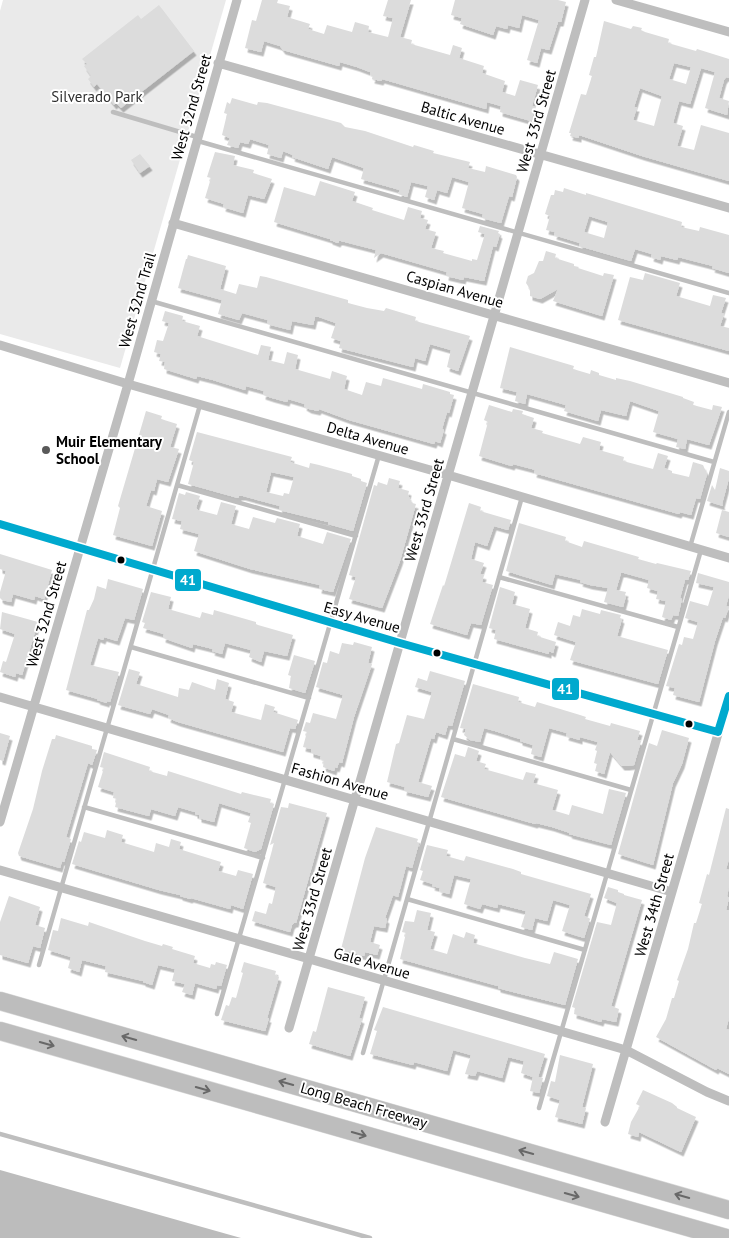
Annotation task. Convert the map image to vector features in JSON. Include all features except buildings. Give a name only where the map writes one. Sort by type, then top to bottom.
[{"type":"highway","name":"Long Beach Freeway","points":[[0,1001],[729,1210]]},
{"type":"highway","name":"Long Beach Freeway","points":[[0,1031],[726,1238]]},
{"type":"street","name":"West 32nd Street","points":[[173,222],[236,0]]},
{"type":"street","name":"West 33rd Street","points":[[289,1028],[585,0]]},
{"type":"street","points":[[616,0],[729,32]]},
{"type":"street","name":"Baltic Avenue","points":[[218,63],[729,208]]},
{"type":"street","name":"West 32nd Trail","points":[[128,384],[173,222]]},
{"type":"street","name":"Caspian Avenue","points":[[173,222],[729,382]]},
{"type":"street","name":"Delta Avenue","points":[[0,345],[128,384],[380,455],[729,558]]},
{"type":"street","name":"West 32nd Street","points":[[0,822],[128,384]]},
{"type":"street","name":"Easy Avenue","points":[[0,524],[400,643],[718,732]]},
{"type":"street","name":"West 34th Street","points":[[605,1122],[729,696]]},
{"type":"street","name":"Fashion Avenue","points":[[0,698],[672,892]]},
{"type":"street","name":"Gale Avenue","points":[[0,870],[626,1050],[729,1101]]},
{"type":"lane","points":[[113,112],[197,139],[729,293]]},
{"type":"lane","points":[[151,301],[714,462]]},
{"type":"lane","points":[[39,965],[200,405]]},
{"type":"lane","points":[[690,547],[729,412]]},
{"type":"lane","points":[[217,1014],[380,455]]},
{"type":"lane","points":[[177,485],[356,536]]},
{"type":"lane","points":[[363,1053],[522,497]]},
{"type":"lane","points":[[539,1108],[701,550]]},
{"type":"lane","points":[[500,577],[678,627]]},
{"type":"lane","points":[[131,646],[309,698]]},
{"type":"lane","points":[[453,739],[631,790]]},
{"type":"lane","points":[[84,807],[262,858]]},
{"type":"lane","points":[[407,899],[585,950]]},
{"type":"lane","points":[[0,1134],[370,1238]]},
{"type":"green space","name":"Silverado Park","points":[[3,0],[226,0],[120,368],[0,334],[0,11]]},
{"type":"shaded area","points":[[0,1170],[241,1238],[0,1238]]},
{"type":"transit line","name":"41","points":[[0,524],[400,643],[718,732],[729,696]]},
{"type":"place","name":"Muir Elementary School","points":[[46,450]]}]
